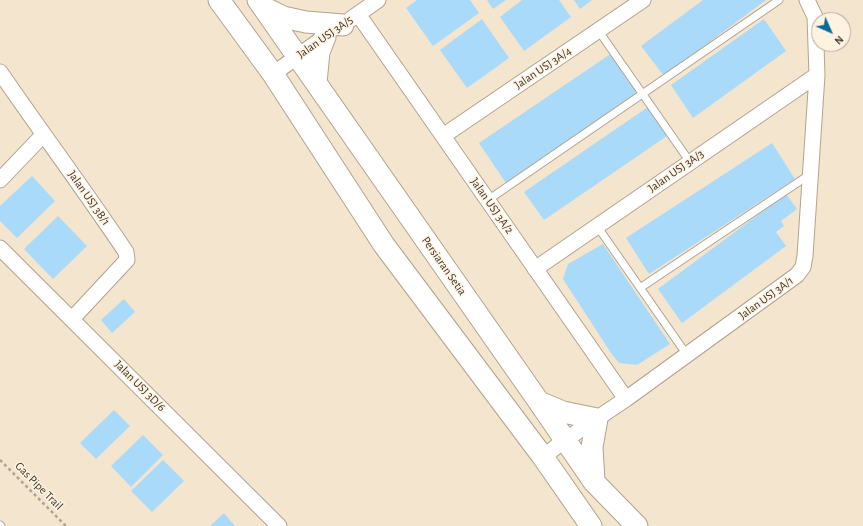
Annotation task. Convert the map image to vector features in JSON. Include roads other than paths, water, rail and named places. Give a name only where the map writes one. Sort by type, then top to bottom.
[{"type":"main road","points":[[219,0],[273,74],[384,245],[543,458],[591,526]]},
{"type":"main road","points":[[260,3],[283,16],[306,22],[350,19]]},
{"type":"main road","name":"Persiaran Setia","points":[[260,3],[540,402],[594,482],[636,526]]},
{"type":"main road","points":[[316,83],[319,52],[325,37]]},
{"type":"main road","points":[[540,402],[563,412],[597,419],[592,447],[594,482]]},
{"type":"street","name":"Jalan USJ 3A/5","points":[[273,74],[378,0]]},
{"type":"street","name":"Jalan USJ 3A/4","points":[[443,136],[643,0]]},
{"type":"street","name":"Jalan USJ 3A/1","points":[[543,458],[565,440],[626,399],[797,275],[803,267],[817,75],[816,17],[807,0]]},
{"type":"street","name":"Jalan USJ 3A/2","points":[[350,19],[443,136],[626,399]]},
{"type":"street","name":"Jalan USJ 3B/1","points":[[0,72],[43,135],[94,204],[126,252],[127,260],[72,319]]},
{"type":"street","name":"Jalan USJ 3A/3","points":[[535,269],[817,75]]},
{"type":"street","points":[[0,180],[43,135]]},
{"type":"street","name":"Jalan USJ 3D/6","points":[[0,248],[279,526]]},
{"type":"lane","points":[[488,200],[779,0]]},
{"type":"lane","points":[[598,30],[690,162]]},
{"type":"lane","points":[[640,288],[810,174]]},
{"type":"lane","points":[[597,226],[687,355]]}]
